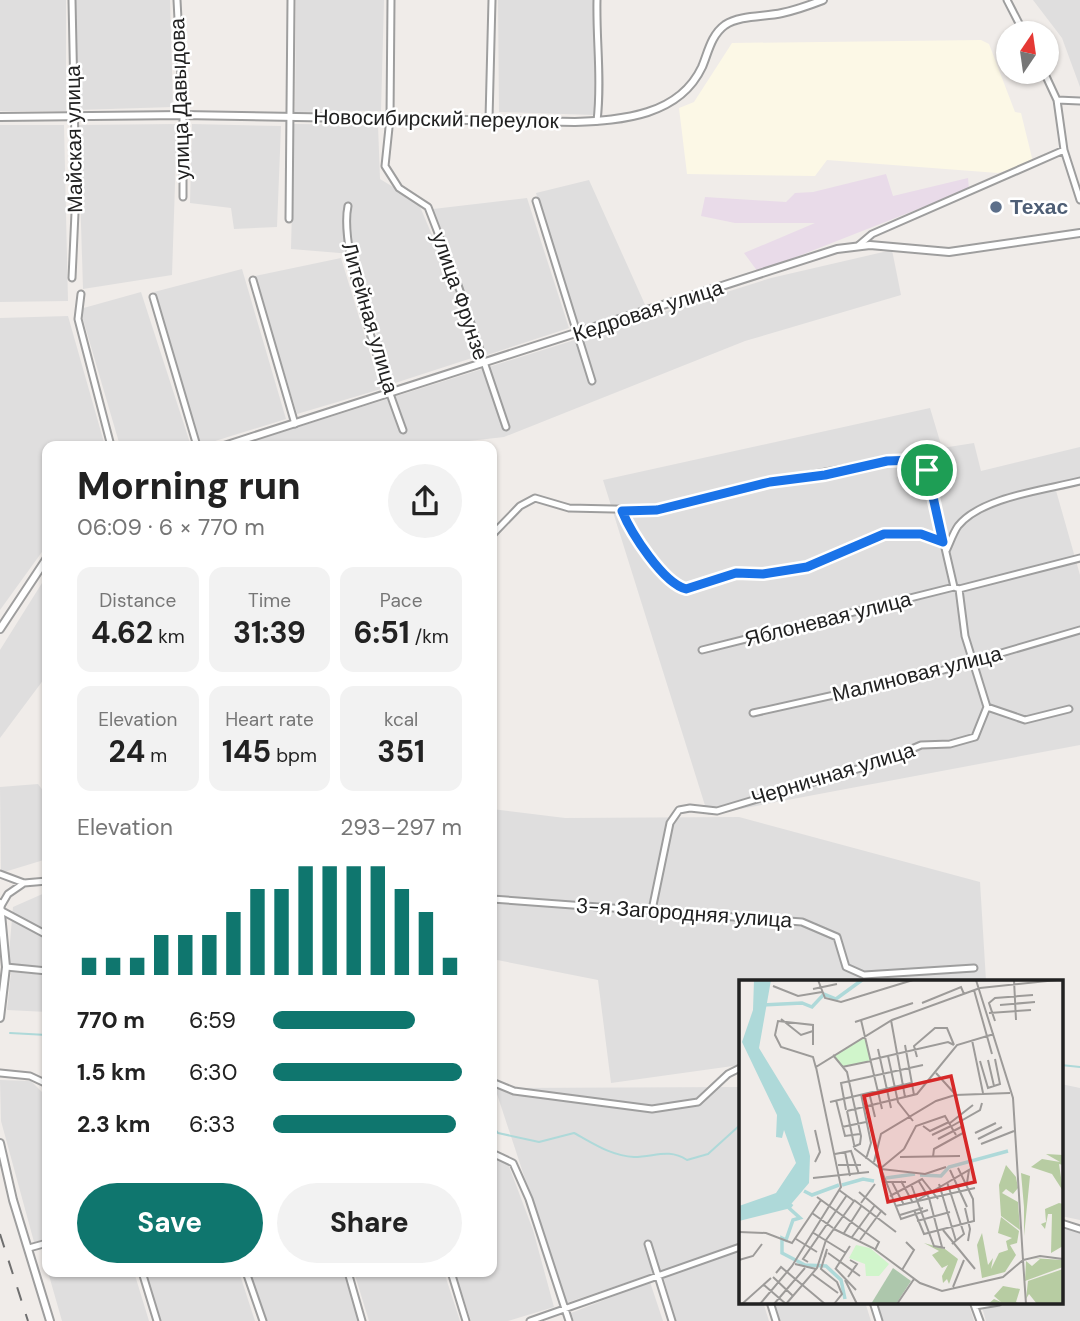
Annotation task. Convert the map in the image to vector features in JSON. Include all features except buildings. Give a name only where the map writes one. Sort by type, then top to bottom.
[{"type":"street","name":"Майская улица","points":[[72,0],[72,117],[76,191],[72,278]]},
{"type":"street","name":"улица Давыдова","points":[[177,0],[183,115],[183,197]]},
{"type":"street","points":[[289,219],[291,0]]},
{"type":"street","points":[[390,118],[391,0]]},
{"type":"street","points":[[489,119],[492,0]]},
{"type":"street","points":[[597,0],[596,55],[601,82],[597,121]]},
{"type":"street","name":"Новосибирский переулок","points":[[0,117],[183,115],[597,121],[645,114],[677,97],[697,76],[718,31],[731,22],[786,13],[823,0]]},
{"type":"street","points":[[1007,0],[1018,21]]},
{"type":"street","points":[[1050,84],[1057,100],[1064,150],[1080,200]]},
{"type":"street","points":[[1057,100],[1080,101]]},
{"type":"street","name":"улица Фрунзе","points":[[390,118],[384,160],[393,180],[428,207],[458,285],[506,427]]},
{"type":"street","points":[[859,245],[872,234],[1064,150]]},
{"type":"street","points":[[536,201],[592,381]]},
{"type":"street","name":"Литейная улица","points":[[348,206],[345,225],[353,264],[403,430]]},
{"type":"street","name":"Кедровая улица","points":[[240,441],[576,335],[819,254],[859,245],[941,252],[1080,233]]},
{"type":"street","points":[[253,280],[295,424]]},
{"type":"street","points":[[81,294],[78,319],[110,441]]},
{"type":"street","points":[[153,297],[196,441]]},
{"type":"street","points":[[497,530],[520,506],[535,498],[569,508],[657,510],[770,482],[825,475],[887,461],[920,463],[927,470],[973,662],[987,707],[1025,720],[1069,709]]},
{"type":"street","points":[[946,551],[957,527],[975,511],[993,503],[1080,481]]},
{"type":"street","points":[[622,511],[629,529],[661,569],[674,583],[686,589],[736,573],[763,574],[807,567],[884,534],[921,534],[943,542]]},
{"type":"street","name":"Яблоневая улица","points":[[702,650],[1080,558]]},
{"type":"street","points":[[0,629],[42,566]]},
{"type":"street","name":"Малиновая улица","points":[[752,713],[973,662],[1080,630]]},
{"type":"street","name":"Черничная улица","points":[[652,909],[670,822],[679,810],[690,808],[717,811],[884,761],[921,746],[950,744],[975,737],[987,707]]},
{"type":"street","points":[[0,874],[24,883],[42,881]]},
{"type":"street","points":[[0,1018],[6,967],[1,907],[8,894],[24,883]]},
{"type":"street","name":"3-я Загородняя улица","points":[[497,899],[652,909],[811,924],[837,937],[846,967],[859,974],[898,975],[974,968]]},
{"type":"street","points":[[1,907],[42,932]]},
{"type":"street","points":[[6,967],[42,971]]},
{"type":"street","points":[[497,1084],[514,1091],[652,1109],[698,1102],[728,1074],[739,1068]]},
{"type":"street","points":[[0,1073],[30,1076],[42,1082]]},
{"type":"street","points":[[0,1143],[13,1200],[50,1321]]},
{"type":"street","points":[[497,1155],[510,1160],[528,1199],[569,1321]]},
{"type":"street","points":[[1062,1223],[1080,1229]]},
{"type":"street","points":[[29,1248],[42,1244]]},
{"type":"street","points":[[648,1244],[656,1277],[672,1321]]},
{"type":"street","points":[[530,1321],[739,1247]]},
{"type":"street","points":[[144,1277],[157,1321]]},
{"type":"street","points":[[248,1277],[263,1321]]},
{"type":"street","points":[[349,1277],[362,1321]]},
{"type":"street","points":[[453,1277],[466,1321]]},
{"type":"street","points":[[771,1304],[776,1321]]},
{"type":"street","points":[[874,1304],[878,1321]]},
{"type":"street","points":[[974,1304],[980,1321]]},
{"type":"shaded area","points":[[0,0],[66,0],[66,111],[0,111]]},
{"type":"shaded area","points":[[75,0],[170,0],[173,107],[78,110]]},
{"type":"shaded area","points":[[296,0],[384,0],[381,111],[295,112]]},
{"type":"shaded area","points":[[498,0],[595,0],[594,115],[499,112]]},
{"type":"shaded area","points":[[1033,0],[1080,0],[1080,87],[1059,34],[1059,21],[1049,21]]},
{"type":"shaded area","points":[[981,40],[989,44],[996,62],[996,84],[1004,84],[1015,112],[1021,113],[1033,162],[998,173],[827,160],[815,176],[687,174],[679,108],[694,102],[732,43]]},
{"type":"shaded area","points":[[177,124],[172,275],[83,289],[78,125]]},
{"type":"shaded area","points":[[192,124],[281,126],[277,227],[234,229],[231,208],[190,203]]},
{"type":"shaded area","points":[[294,124],[378,125],[380,179],[418,202],[452,282],[475,357],[392,384],[352,254],[291,249]]},
{"type":"shaded area","points":[[0,125],[64,125],[68,301],[0,302]]},
{"type":"shaded area","points":[[886,174],[893,196],[968,178],[969,189],[758,272],[744,253],[815,223],[735,223],[701,216],[705,197],[786,202],[795,193],[813,192]]},
{"type":"shaded area","points":[[589,180],[647,309],[577,328],[536,193]]},
{"type":"shaded area","points":[[527,198],[569,328],[484,356],[433,209]]},
{"type":"shaded area","points":[[892,250],[901,295],[745,341],[504,437],[469,441],[254,441],[771,278]]},
{"type":"shaded area","points":[[341,258],[381,389],[297,414],[255,276]]},
{"type":"shaded area","points":[[242,269],[286,419],[215,441],[198,441],[154,292]]},
{"type":"shaded area","points":[[141,292],[189,441],[119,441],[80,309]]},
{"type":"shaded area","points":[[68,316],[104,441],[42,441],[42,552],[0,610],[0,318]]},
{"type":"shaded area","points":[[930,408],[942,448],[974,443],[981,471],[1080,447],[1080,480],[1055,487],[1080,575],[1080,745],[708,815],[603,480]]},
{"type":"shaded area","points":[[42,583],[42,682],[0,738],[0,650]]},
{"type":"shaded area","points":[[38,784],[42,789],[42,861],[1,873],[0,787]]},
{"type":"shaded area","points":[[497,810],[565,818],[739,817],[980,882],[986,980],[739,980],[739,1065],[611,1083],[598,980],[497,960]]},
{"type":"shaded area","points":[[42,894],[42,968],[8,965],[13,907]]},
{"type":"shaded area","points":[[11,972],[42,975],[42,1012],[7,1010]]},
{"type":"shaded area","points":[[0,1080],[31,1081],[42,1092],[42,1240],[34,1242],[1,1121]]},
{"type":"shaded area","points":[[1062,1084],[1080,1088],[1080,1220],[1062,1216]]},
{"type":"shaded area","points":[[739,1087],[739,1244],[566,1303],[497,1088]]},
{"type":"shaded area","points":[[497,1158],[507,1161],[533,1230],[554,1307],[508,1321],[471,1321],[457,1277],[497,1277]]},
{"type":"shaded area","points":[[1062,1227],[1080,1232],[1080,1321],[986,1321],[982,1307],[1001,1304],[1062,1304]]},
{"type":"shaded area","points":[[739,1249],[739,1304],[764,1304],[769,1321],[676,1321],[663,1276]]},
{"type":"shaded area","points":[[49,1277],[136,1277],[149,1321],[62,1321]]},
{"type":"shaded area","points":[[147,1277],[241,1277],[255,1321],[160,1321]]},
{"type":"shaded area","points":[[252,1277],[345,1277],[359,1321],[266,1321]]},
{"type":"shaded area","points":[[356,1277],[446,1277],[460,1321],[369,1321]]},
{"type":"shaded area","points":[[650,1282],[663,1321],[574,1321],[571,1313]]},
{"type":"shaded area","points":[[774,1304],[866,1304],[871,1321],[780,1321]]},
{"type":"shaded area","points":[[877,1304],[969,1304],[974,1321],[882,1321]]},
{"type":"waterway","points":[[10,1033],[42,1035]]},
{"type":"waterway","points":[[1062,1065],[1080,1067]]},
{"type":"waterway","points":[[497,1132],[539,1142],[574,1133],[618,1154],[634,1157],[674,1154],[687,1160],[708,1154],[739,1126]]},
{"type":"railway","points":[[0,1234],[28,1321]]},
{"type":"place","name":"Техас","points":[[996,207]]},
{"type":"route","points":[[915,460],[927,470],[943,542],[921,534],[884,534],[852,550],[807,567],[763,574],[736,573],[686,589],[674,583],[637,540],[622,511],[657,510],[715,498],[770,482],[825,475],[887,461],[915,460]]}]
